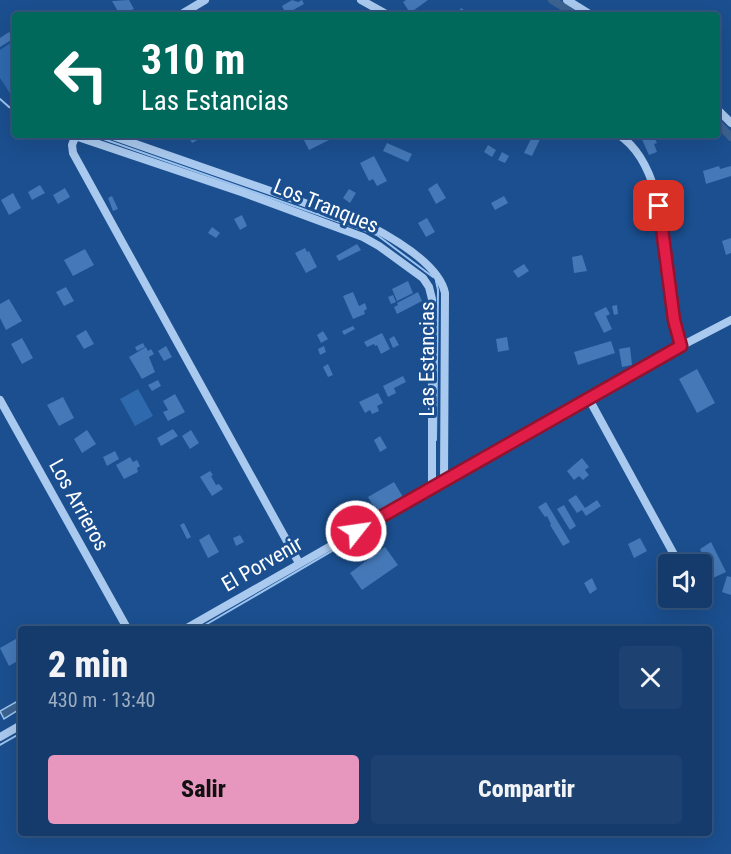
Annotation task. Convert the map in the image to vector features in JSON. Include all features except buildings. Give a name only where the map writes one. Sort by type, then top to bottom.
[{"type":"street","points":[[185,12],[205,0]]},
{"type":"street","points":[[361,0],[383,12]]},
{"type":"street","points":[[567,0],[586,12]]},
{"type":"street","points":[[720,112],[731,123]]},
{"type":"street","name":"Los Tranques","points":[[74,138],[72,145],[74,153],[299,563]]},
{"type":"street","name":"Los Tranques","points":[[81,138],[340,228],[379,246],[423,278],[431,291],[432,488]]},
{"type":"street","name":"Las Estancias","points":[[119,138],[368,225],[391,238],[434,270],[442,282],[446,299],[444,481]]},
{"type":"street","points":[[623,138],[629,143],[643,164],[656,194],[674,320],[681,346]]},
{"type":"street","points":[[340,228],[344,217]]},
{"type":"street","name":"El Porvenir","points":[[190,626],[681,346],[731,320]]},
{"type":"street","points":[[589,399],[673,554]]},
{"type":"street","name":"Los Arrieros","points":[[0,400],[126,626]]},
{"type":"street","points":[[0,737],[18,726]]},
{"type":"shaded area","points":[[12,42],[11,95],[0,78],[0,50]]},
{"type":"shaded area","points":[[138,389],[153,416],[135,426],[120,399]]},
{"type":"shaded area","points":[[16,702],[18,706],[18,710],[4,719],[0,711]]},
{"type":"waterway","points":[[552,0],[572,12]]},
{"type":"waterway","points":[[0,99],[12,108]]},
{"type":"waterway","points":[[720,125],[731,137]]},
{"type":"waterway","points":[[101,138],[377,235],[433,277]]},
{"type":"waterway","points":[[436,281],[438,290],[436,440]]},
{"type":"waterway","points":[[203,626],[433,492]]},
{"type":"waterway","points":[[0,745],[18,735]]},
{"type":"route","points":[[356,531],[681,346],[674,320],[659,206]]}]
